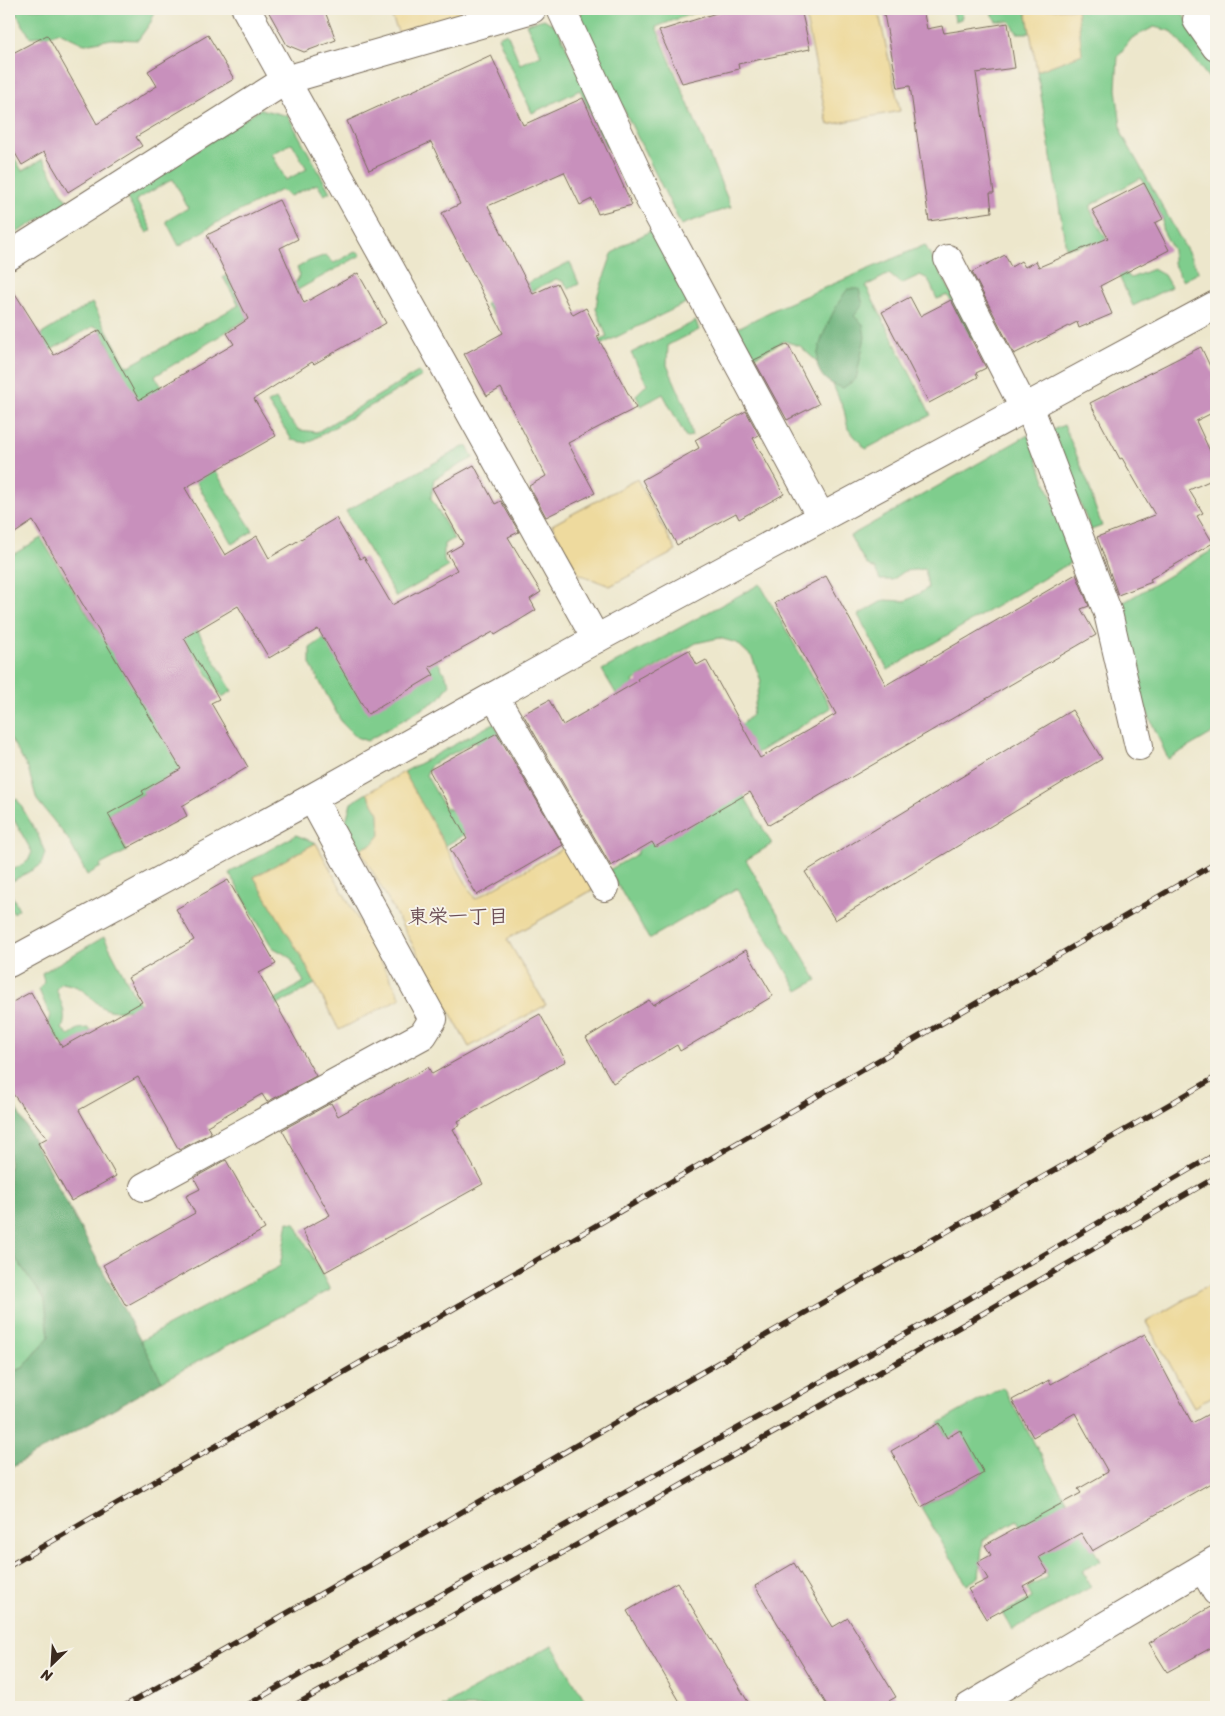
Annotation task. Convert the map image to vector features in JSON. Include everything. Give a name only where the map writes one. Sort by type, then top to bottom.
[{"type":"street","points":[[246,9],[596,639]]},
{"type":"street","points":[[9,256],[286,80],[532,9]]},
{"type":"street","points":[[561,9],[649,198],[821,517]]},
{"type":"street","points":[[1197,20],[1216,48]]},
{"type":"street","points":[[948,259],[1026,407],[1108,613],[1139,746]]},
{"type":"street","points":[[9,962],[312,798],[596,639],[1216,305]]},
{"type":"street","points":[[494,696],[605,887]]},
{"type":"street","points":[[144,1187],[423,1035],[433,1019],[312,798]]},
{"type":"street","points":[[969,1707],[1210,1564],[1216,1591]]},
{"type":"green space","points":[[9,9],[156,9],[151,22],[138,40],[112,39],[84,44],[59,32],[52,35],[30,37],[16,13],[9,16]]},
{"type":"green space","points":[[582,9],[704,9],[656,27],[731,207],[681,225],[580,21]]},
{"type":"green space","points":[[953,9],[964,9],[961,19],[955,21]]},
{"type":"green space","points":[[991,9],[1026,9],[1030,33],[1017,33],[1010,21],[996,21]]},
{"type":"green space","points":[[1077,9],[1179,9],[1216,63],[1216,87],[1171,31],[1154,27],[1132,38],[1118,56],[1116,89],[1122,134],[1199,272],[1183,281],[1173,263],[1173,250],[1162,229],[1163,219],[1141,178],[1091,205],[1091,211],[1124,272],[1131,278],[1153,269],[1164,275],[1171,287],[1133,306],[1103,242],[1066,248],[1037,71],[1082,54]]},
{"type":"green space","points":[[544,19],[557,27],[613,146],[607,148],[580,90],[532,113],[498,37],[507,33],[520,64],[541,55],[526,24]]},
{"type":"green space","points":[[260,109],[288,116],[330,192],[324,195],[317,184],[290,196],[281,190],[218,222],[179,246],[166,221],[188,208],[173,179],[136,200],[152,230],[147,233],[126,197]],"holes":[[[292,143],[307,169],[286,180],[272,154]]]},
{"type":"green space","points":[[9,148],[22,171],[43,159],[68,203],[9,237]]},
{"type":"green space","points":[[653,230],[688,302],[543,373],[485,304],[570,262],[579,284],[569,289],[564,282],[556,279],[515,299],[587,346],[607,337],[596,309],[598,294],[612,254],[625,244]]},
{"type":"green space","points":[[925,245],[976,337],[972,339],[948,295],[937,299],[928,279],[920,275],[901,284],[889,274],[866,286],[931,415],[866,449],[848,429],[844,410],[827,371],[800,346],[784,341],[749,360],[734,330],[777,308]]},
{"type":"green space","points":[[357,251],[361,255],[263,309],[155,376],[253,531],[232,544],[194,478],[109,417],[118,363],[100,329],[94,326],[49,351],[12,403],[9,402],[9,356],[14,351],[92,303],[126,365],[129,366],[239,305],[223,277],[244,270],[294,285],[300,275],[297,268],[309,261],[326,255],[334,263]]},
{"type":"green space","points":[[848,289],[859,289],[863,305],[854,316],[863,324],[865,337],[856,379],[843,388],[825,378],[818,367],[817,360],[827,326]]},
{"type":"green space","points":[[696,321],[699,330],[668,345],[667,365],[686,408],[692,436],[686,437],[663,394],[641,406],[636,395],[647,384],[631,353]]},
{"type":"green space","points":[[418,372],[422,376],[307,443],[292,440],[268,403],[276,399],[286,416],[299,430],[317,432]]},
{"type":"green space","points":[[1064,425],[1089,485],[1102,526],[1091,530],[1050,431]]},
{"type":"green space","points":[[1028,435],[1075,560],[888,670],[858,615],[884,600],[906,601],[928,588],[925,569],[905,571],[892,580],[880,580],[875,569],[866,564],[850,536]]},
{"type":"green space","points":[[467,445],[473,458],[434,479],[431,498],[454,539],[444,544],[444,561],[448,567],[396,597],[346,511]]},
{"type":"green space","points":[[41,538],[100,634],[140,610],[183,605],[232,691],[222,697],[196,656],[186,652],[183,771],[108,814],[127,851],[100,865],[101,867],[87,875],[68,839],[37,800],[28,769],[9,736],[9,557]]},
{"type":"green space","points":[[1216,548],[1216,731],[1168,759],[1139,694],[1119,605]]},
{"type":"green space","points":[[760,584],[831,708],[729,770],[772,844],[746,860],[817,980],[798,991],[737,888],[649,939],[609,870],[637,854],[643,840],[739,727],[752,715],[761,681],[752,657],[737,643],[719,638],[696,643],[633,681],[639,694],[624,707],[602,670]]},
{"type":"green space","points":[[400,618],[412,623],[450,684],[439,699],[367,741],[356,737],[342,723],[310,664],[310,648],[324,638]]},
{"type":"green space","points":[[494,723],[504,743],[491,749],[474,742],[431,765],[426,775],[444,806],[456,813],[525,777],[533,794],[445,846],[404,772]]},
{"type":"green space","points":[[367,793],[379,813],[380,835],[373,844],[360,849],[346,821],[351,803]]},
{"type":"green space","points":[[17,799],[38,835],[45,853],[41,865],[9,883],[9,872],[28,861],[32,852],[9,811],[9,802]]},
{"type":"green space","points":[[296,835],[316,843],[254,877],[301,956],[315,984],[241,1025],[240,1020],[304,982],[290,957],[272,947],[229,873]]},
{"type":"green space","points":[[9,890],[19,909],[13,913],[9,905]]},
{"type":"green space","points":[[104,937],[142,1010],[134,1014],[128,1009],[118,1011],[104,1008],[77,987],[62,983],[56,989],[64,1014],[62,1029],[69,1035],[78,1029],[88,1028],[97,1036],[81,1065],[47,1026],[50,1015],[39,990],[44,982],[42,973]]},
{"type":"green space","points":[[9,1095],[162,1381],[9,1469],[9,1373],[23,1368],[49,1337],[45,1300],[9,1249]]},
{"type":"green space","points":[[288,1222],[295,1223],[330,1290],[162,1381],[140,1341],[280,1266]]},
{"type":"green space","points":[[9,1249],[45,1300],[49,1337],[23,1368],[9,1373]]},
{"type":"green space","points":[[1003,1387],[1100,1561],[1082,1571],[1091,1587],[1012,1630],[1002,1613],[1032,1598],[1027,1588],[1048,1577],[1017,1520],[983,1540],[979,1577],[967,1585],[921,1507],[984,1473],[954,1450],[939,1423]]},
{"type":"green space","points":[[552,1645],[589,1707],[442,1707]]},
{"type":"sand","points":[[413,9],[473,9],[399,34],[392,17]]},
{"type":"sand","points":[[804,9],[878,9],[900,111],[828,125]]},
{"type":"sand","points":[[1026,9],[1077,9],[1082,54],[1037,71]]},
{"type":"sand","points":[[637,479],[676,551],[610,586],[579,574],[552,525]]},
{"type":"sand","points":[[404,772],[475,899],[569,845],[594,889],[507,939],[546,1005],[469,1047],[360,849],[373,844],[380,835],[379,813],[367,793]]},
{"type":"sand","points":[[316,843],[401,998],[339,1030],[301,956],[254,877]]},
{"type":"sand","points":[[1216,1281],[1216,1394],[1194,1407],[1146,1322]]},
{"type":"building","points":[[267,9],[324,9],[336,40],[304,52],[287,45]]},
{"type":"building","points":[[729,9],[801,9],[810,49],[738,64],[739,69],[682,83],[659,31]]},
{"type":"building","points":[[883,9],[923,9],[927,29],[942,26],[944,33],[1008,23],[1015,68],[976,73],[994,193],[990,193],[992,212],[929,221],[910,86],[898,88]]},
{"type":"building","points":[[47,35],[97,124],[157,86],[148,71],[208,35],[234,79],[136,137],[142,146],[68,192],[44,152],[22,165],[9,143],[9,55]]},
{"type":"building","points":[[491,55],[523,125],[583,98],[632,205],[598,214],[592,199],[580,205],[564,172],[488,206],[533,294],[557,283],[573,315],[586,308],[600,335],[597,336],[636,408],[568,443],[595,493],[546,517],[529,486],[546,476],[501,388],[487,396],[464,354],[503,333],[442,213],[460,204],[431,142],[369,170],[347,121]]},
{"type":"building","points":[[1144,183],[1163,219],[1155,223],[1169,250],[1100,286],[1112,314],[1079,328],[1077,322],[1014,354],[972,272],[1005,255],[1011,267],[1021,261],[1025,267],[1036,261],[1039,267],[1108,238],[1092,210]]},
{"type":"building","points":[[279,200],[298,239],[280,248],[304,303],[358,273],[386,323],[314,364],[312,362],[254,399],[276,436],[185,488],[225,555],[257,536],[269,558],[336,518],[360,559],[364,557],[392,605],[457,570],[447,553],[463,544],[432,488],[474,465],[495,504],[501,501],[519,532],[508,537],[541,592],[530,599],[536,610],[495,635],[493,632],[429,667],[434,675],[368,714],[318,629],[269,658],[238,606],[184,638],[219,699],[211,703],[248,767],[182,806],[187,816],[127,848],[108,814],[144,794],[142,791],[181,769],[33,521],[9,537],[9,284],[54,355],[100,330],[139,400],[234,344],[227,333],[248,319],[207,235]]},
{"type":"building","points":[[910,297],[920,316],[951,300],[986,368],[976,373],[978,377],[929,403],[882,312]]},
{"type":"building","points":[[788,344],[819,404],[787,420],[754,360]]},
{"type":"building","points":[[1201,347],[1216,379],[1216,411],[1196,421],[1216,464],[1216,478],[1189,490],[1203,513],[1197,516],[1213,543],[1150,579],[1152,582],[1118,595],[1097,537],[1155,515],[1122,458],[1120,459],[1090,403]]},
{"type":"building","points":[[746,411],[759,435],[753,438],[784,494],[739,519],[736,513],[677,545],[642,480],[699,448],[695,440]]},
{"type":"building","points":[[1076,574],[1089,606],[1081,609],[1096,635],[769,825],[750,792],[655,847],[652,842],[611,866],[523,714],[549,700],[563,725],[638,681],[637,679],[689,650],[697,665],[706,660],[760,758],[836,714],[775,603],[826,576],[886,685]]},
{"type":"building","points":[[1072,710],[1102,759],[835,920],[805,872]]},
{"type":"building","points":[[497,733],[563,845],[477,895],[450,849],[467,839],[429,770]]},
{"type":"building","points":[[228,880],[276,964],[259,973],[316,1076],[267,1102],[262,1094],[207,1126],[211,1133],[179,1150],[138,1077],[79,1110],[116,1176],[71,1201],[38,1143],[47,1138],[9,1089],[9,1004],[31,992],[62,1047],[142,1002],[128,978],[194,940],[176,909]]},
{"type":"building","points":[[746,950],[773,996],[680,1051],[677,1045],[613,1083],[586,1038],[649,1000],[653,1005]]},
{"type":"building","points":[[540,1014],[566,1061],[458,1121],[460,1125],[453,1129],[483,1184],[325,1272],[302,1230],[330,1215],[282,1130],[331,1103],[338,1116],[428,1067],[432,1074]]},
{"type":"building","points":[[226,1160],[265,1229],[126,1306],[103,1265],[195,1213],[186,1196],[200,1189],[194,1178]]},
{"type":"building","points":[[1145,1334],[1192,1423],[1216,1410],[1216,1480],[1092,1551],[1081,1533],[1039,1557],[1048,1572],[1023,1586],[1029,1596],[986,1619],[968,1589],[988,1579],[978,1562],[991,1555],[985,1545],[1081,1493],[1078,1489],[1108,1472],[1075,1413],[1033,1437],[1012,1400],[1049,1380],[1051,1384]]},
{"type":"building","points":[[939,1423],[947,1438],[960,1430],[984,1473],[921,1507],[891,1451]]},
{"type":"building","points":[[794,1563],[833,1627],[848,1618],[896,1697],[878,1707],[828,1707],[755,1586]]},
{"type":"building","points":[[677,1582],[751,1707],[683,1707],[627,1611]]},
{"type":"building","points":[[1212,1606],[1216,1607],[1216,1645],[1167,1672],[1149,1643]]},
{"type":"railway","points":[[9,1566],[1216,863]]},
{"type":"railway","points":[[123,1707],[807,1311],[1216,1077]]},
{"type":"railway","points":[[244,1707],[961,1303],[1216,1154]]},
{"type":"railway","points":[[292,1707],[975,1318],[1216,1177]]},
{"type":"district","name":"東栄一丁目","points":[[458,916]]}]
